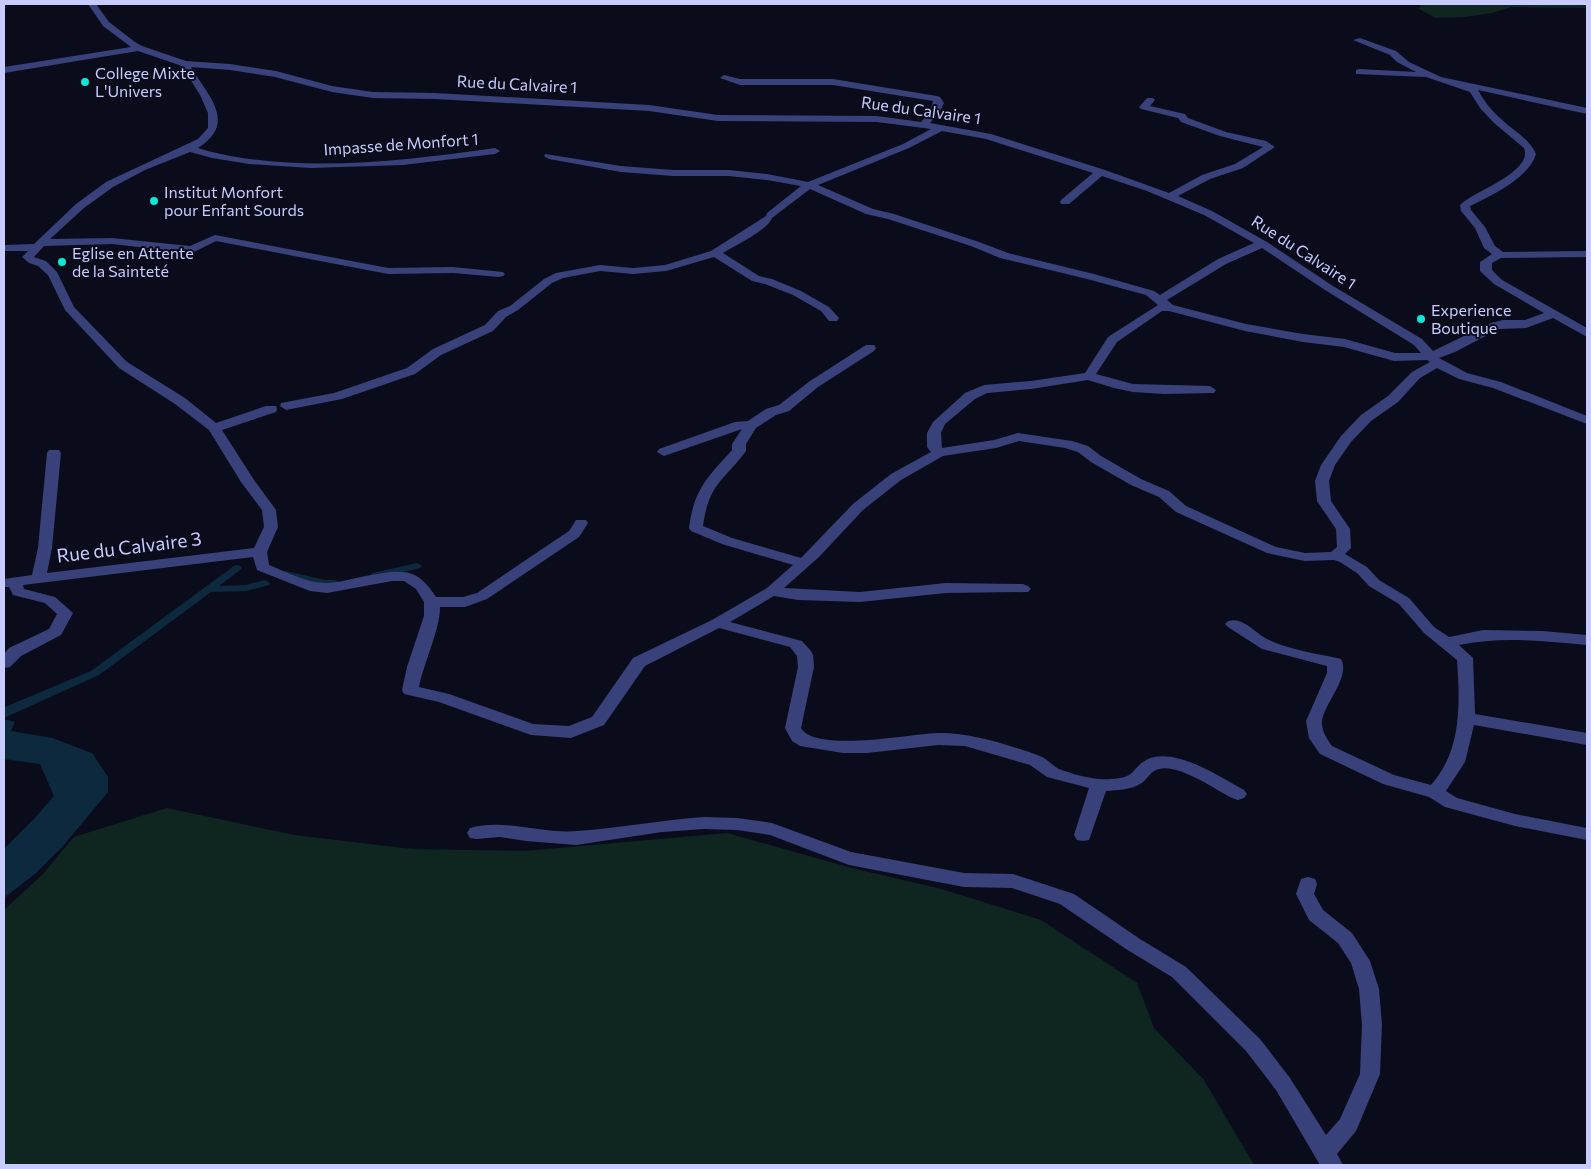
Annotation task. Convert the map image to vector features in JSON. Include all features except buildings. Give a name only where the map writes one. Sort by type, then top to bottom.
[{"type":"street","points":[[92,4],[102,22],[139,48]]},
{"type":"street","points":[[1358,40],[1393,53],[1395,58],[1400,61],[1438,78],[1473,90],[1483,106],[1497,121],[1528,147],[1531,154],[1529,161],[1501,186],[1465,205],[1466,211],[1480,227],[1490,248],[1501,255]]},
{"type":"street","name":"Rue du Calvaire 1","points":[[4,70],[139,48],[185,64],[230,67],[276,74],[332,89],[373,95],[435,96],[649,108],[718,118],[804,120],[854,117],[942,127],[988,136],[1101,172],[1208,213],[1263,244],[1329,288],[1418,342],[1434,360],[1463,376],[1497,385],[1587,420]]},
{"type":"street","points":[[185,64],[190,76],[204,92],[214,121],[213,130],[204,139],[190,148],[135,170],[99,190],[28,257],[33,261],[42,262],[53,274],[70,308],[123,365],[180,401],[214,428],[248,482],[269,510],[271,527],[260,552],[262,568],[310,586],[327,588],[392,577],[407,577],[421,586],[432,602],[432,616],[410,690],[443,698],[531,728],[572,732],[598,721],[639,662],[717,623],[772,591],[830,538],[858,507],[896,477],[939,453],[996,444],[1018,437],[1067,444],[1083,449],[1096,459],[1136,482],[1164,494],[1181,509],[1272,550],[1305,557],[1335,556],[1345,559],[1362,570],[1374,583],[1404,601],[1429,630],[1465,658],[1468,693],[1462,750],[1451,773],[1435,792]]},
{"type":"street","points":[[1359,72],[1429,74]]},
{"type":"street","points":[[724,78],[740,82],[833,82],[937,99],[938,103],[934,113],[924,125]]},
{"type":"street","points":[[1457,84],[1526,96],[1587,111]]},
{"type":"street","points":[[1150,100],[1144,107],[1173,112],[1182,116],[1184,120],[1207,129],[1263,143],[1270,147],[1239,166],[1206,177],[1169,197]]},
{"type":"street","points":[[286,406],[337,396],[411,371],[437,352],[489,328],[502,314],[514,308],[548,281],[560,275],[600,268],[654,270],[715,252],[752,231],[809,185],[906,146],[942,127]]},
{"type":"street","name":"Impasse de Monfort 1","points":[[190,148],[201,153],[222,157],[260,162],[311,165],[359,165],[430,160],[495,151]]},
{"type":"street","points":[[549,156],[621,169],[673,173],[729,173],[767,177],[809,185],[870,212],[890,216],[975,244],[1004,256],[1090,276],[1150,293],[1165,303],[1245,327],[1303,338],[1345,343],[1394,357],[1434,360]]},
{"type":"street","points":[[1065,202],[1101,172]]},
{"type":"street","points":[[4,248],[112,241],[192,250],[215,238],[388,271],[453,270],[499,274]]},
{"type":"street","points":[[1089,376],[1112,340],[1159,308],[1219,262],[1244,249],[1263,244]]},
{"type":"street","points":[[715,252],[760,281],[768,281],[797,293],[825,309],[833,318]]},
{"type":"street","points":[[1587,254],[1501,255],[1493,257],[1486,262],[1486,271],[1498,282],[1587,333]]},
{"type":"street","points":[[1335,556],[1344,548],[1343,528],[1324,501],[1322,481],[1328,465],[1346,439],[1366,418],[1393,399],[1416,375],[1451,349],[1495,326],[1526,324],[1554,314]]},
{"type":"street","points":[[804,563],[726,541],[696,528],[700,506],[705,492],[738,450],[739,444],[751,425],[771,412],[784,408],[814,384],[870,348]]},
{"type":"street","points":[[939,453],[934,447],[934,433],[940,422],[970,396],[984,389],[1031,385],[1089,376],[1139,390],[1173,392],[1210,390]]},
{"type":"street","points":[[214,428],[271,409]]},
{"type":"street","points":[[664,452],[740,425],[751,425]]},
{"type":"street","points":[[39,578],[46,539],[54,453]]},
{"type":"street","points":[[432,602],[465,602],[482,596],[574,534],[581,524]]},
{"type":"street","name":"Rue du Calvaire 3","points":[[9,582],[260,552]]},
{"type":"street","points":[[4,663],[15,652],[55,632],[64,613],[50,600],[18,592],[9,582]]},
{"type":"street","points":[[772,591],[798,595],[860,597],[946,588],[1023,589]]},
{"type":"street","points":[[717,623],[796,644],[805,654],[806,668],[794,728],[798,737],[806,742],[843,747],[867,747],[919,740],[965,740],[1036,761],[1053,773],[1099,785],[1118,784],[1134,780],[1150,766],[1170,762],[1186,766],[1238,794]]},
{"type":"street","points":[[1233,624],[1243,628],[1259,641],[1280,650],[1335,663],[1335,674],[1314,721],[1317,738],[1326,750],[1388,780],[1435,792],[1451,803],[1515,820],[1587,834]]},
{"type":"street","points":[[1446,643],[1483,635],[1543,636],[1587,640]]},
{"type":"street","points":[[1465,718],[1587,739]]},
{"type":"street","points":[[1083,835],[1099,785]]},
{"type":"street","points":[[476,833],[500,831],[526,835],[576,838],[662,826],[738,824],[772,829],[849,858],[964,880],[1013,881],[1067,899],[1133,944],[1179,972],[1253,1044],[1283,1084],[1328,1159],[1348,1125],[1370,1074],[1372,1025],[1369,988],[1360,961],[1345,938],[1316,915],[1305,894],[1308,884]]},
{"type":"green space","points":[[1421,4],[1587,4],[1587,8],[1511,7],[1492,13],[1465,17],[1436,18],[1419,9]]},
{"type":"green space","points":[[167,808],[294,835],[412,849],[525,851],[727,833],[848,867],[941,889],[1041,920],[1137,983],[1154,1028],[1204,1080],[1254,1165],[4,1165],[4,910],[42,875],[74,837]]},
{"type":"water","points":[[4,719],[15,722],[11,731],[52,738],[92,753],[108,777],[108,792],[63,846],[36,873],[4,898],[4,849],[54,796],[40,764],[4,759]]},
{"type":"waterway","points":[[376,575],[417,566]]},
{"type":"waterway","points":[[4,714],[9,710],[95,673],[237,568]]},
{"type":"waterway","points":[[286,574],[325,583],[335,583]]},
{"type":"waterway","points":[[210,589],[246,588],[265,583]]},
{"type":"place","name":"College Mixte L'Univers","points":[[85,82]]},
{"type":"place","name":"Institut Monfort pour Enfant Sourds","points":[[154,201]]},
{"type":"place","name":"Eglise en Attente de la Sainteté","points":[[62,262]]},
{"type":"place","name":"Experience Boutique","points":[[1421,319]]}]
